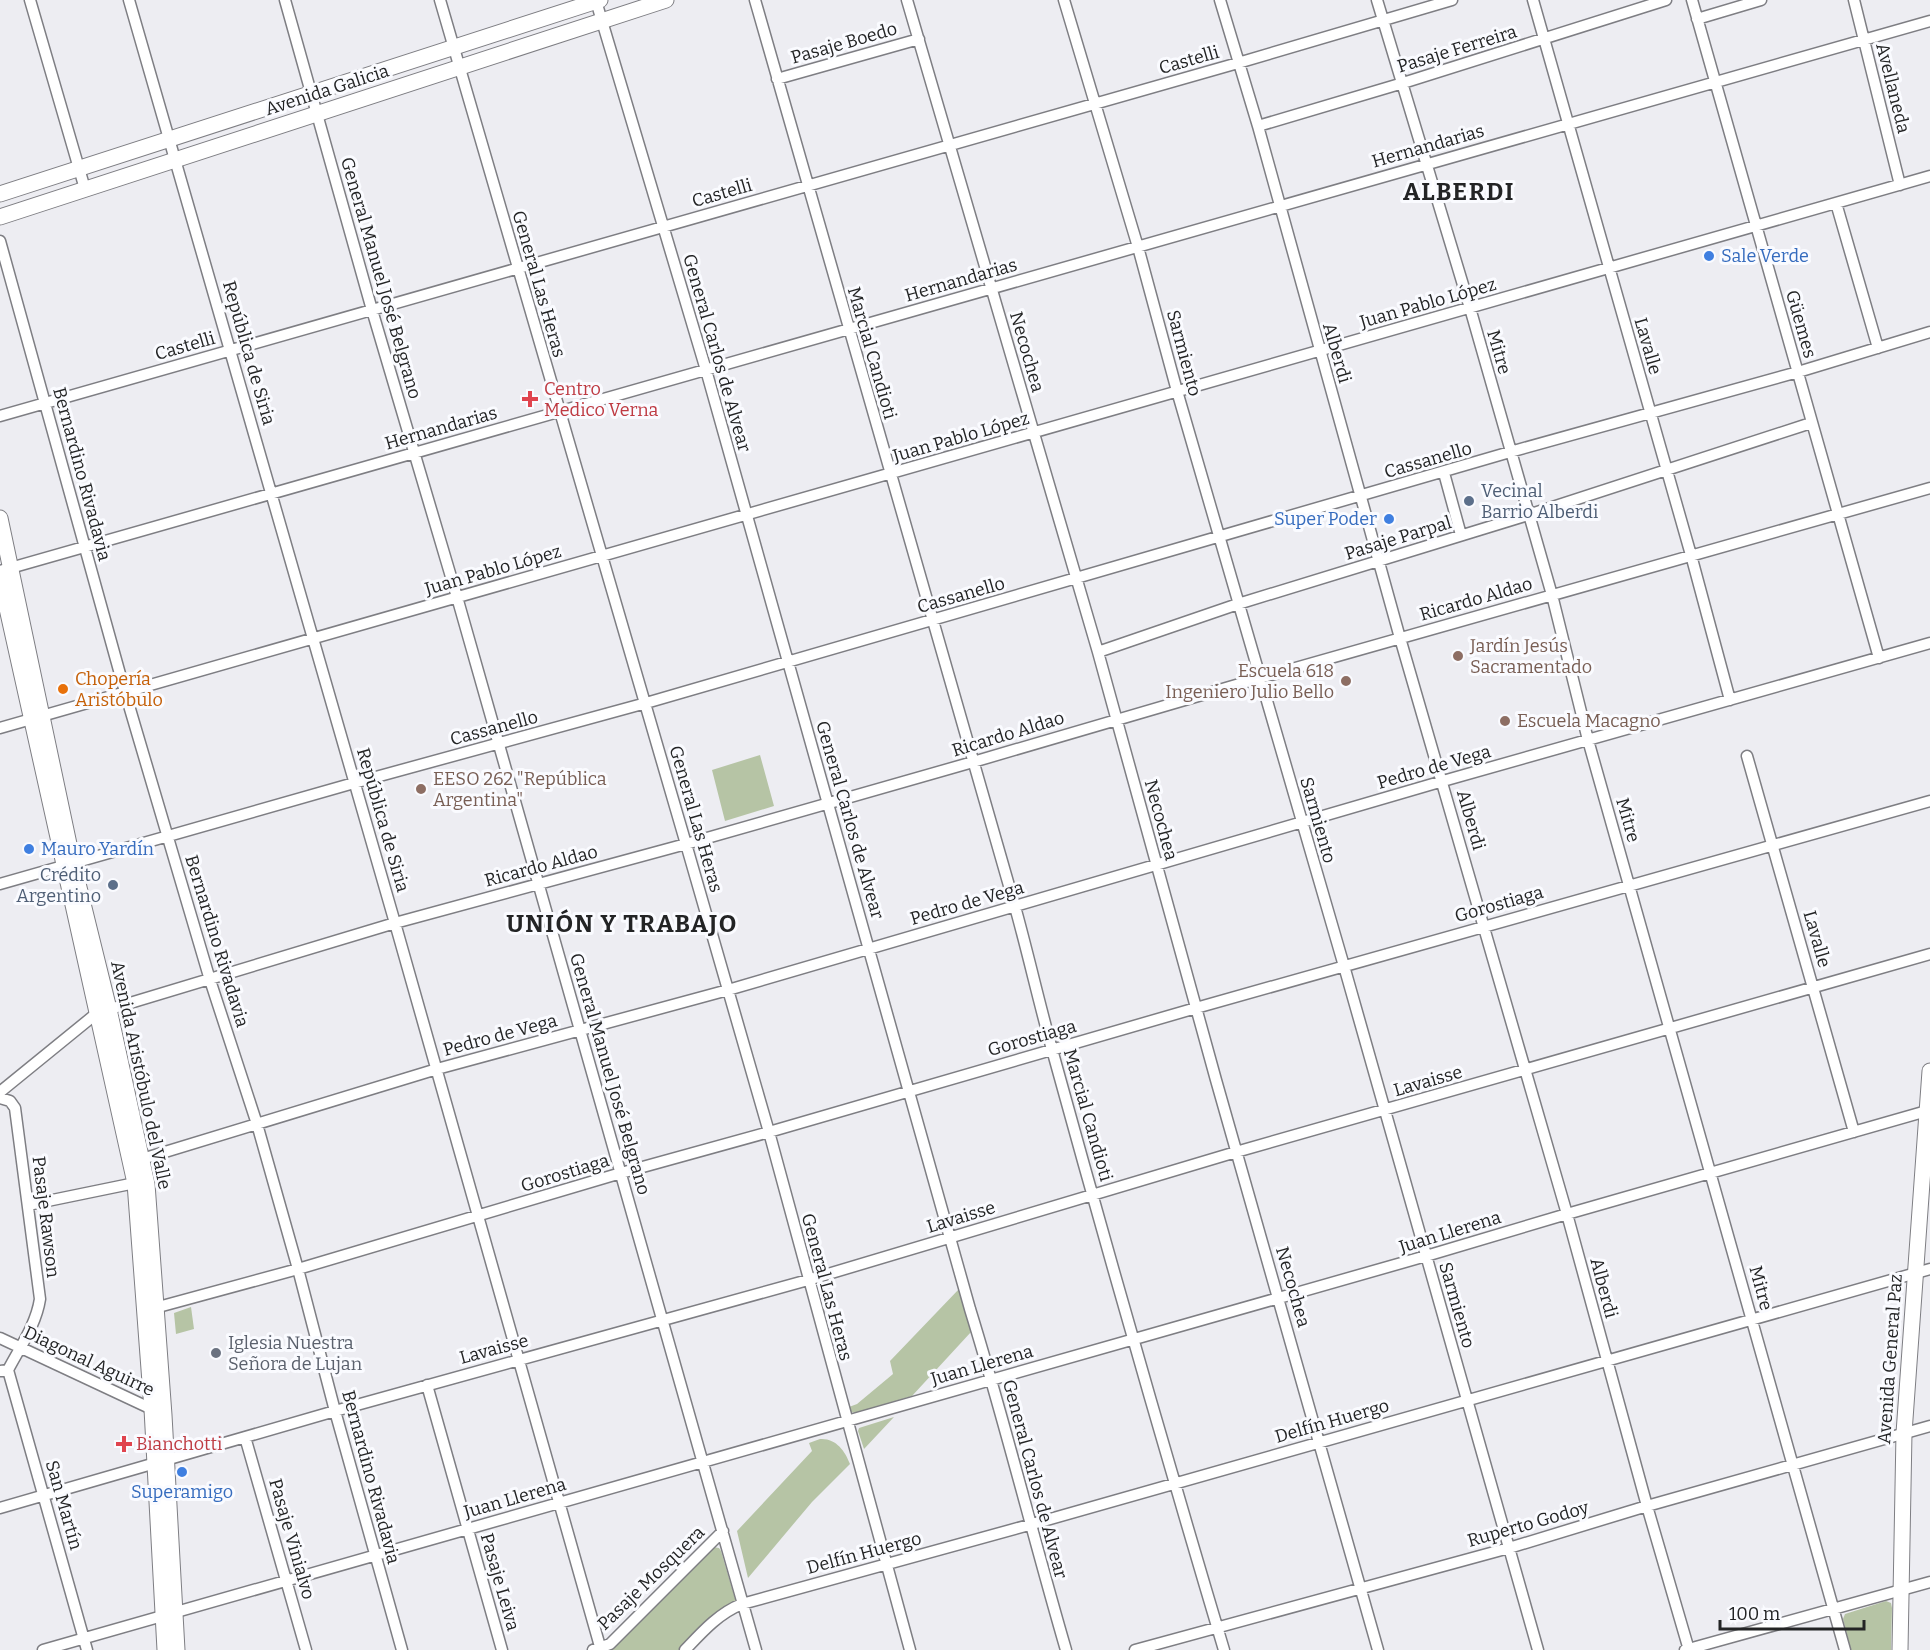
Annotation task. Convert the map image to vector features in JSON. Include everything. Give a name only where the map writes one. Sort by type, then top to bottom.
[{"type":"main road","name":"Avenida Galicia","points":[[0,217],[666,0]]},
{"type":"main road","name":"Avenida Galicia","points":[[0,194],[598,1]]},
{"type":"main road","name":"Avenida Aristóbulo del Valle","points":[[0,518],[4,572],[68,865],[147,1184],[151,1309],[169,1614],[165,1650]]},
{"type":"main road","name":"Avenida Aristóbulo del Valle","points":[[103,1011],[135,1183],[151,1309]]},
{"type":"main road","name":"Avenida General Paz","points":[[1900,1650],[1904,1433],[1923,1271],[1930,1071]]},
{"type":"main road","name":"Avenida Aristóbulo del Valle","points":[[169,1614],[177,1650]]},
{"type":"street","points":[[30,0],[85,189]]},
{"type":"street","name":"República de Siria","points":[[129,0],[437,1069],[598,1649]]},
{"type":"street","name":"General Manuel José Belgrano","points":[[285,0],[413,453],[499,743],[756,1650]]},
{"type":"street","name":"General Las Heras","points":[[440,0],[769,1132],[910,1650]]},
{"type":"street","name":"Marcial Candioti","points":[[755,0],[806,186],[1015,907],[1052,1050],[1174,1483],[1224,1650]]},
{"type":"street","name":"Necochea","points":[[907,0],[1098,652],[1236,1152],[1378,1650]]},
{"type":"street","name":"Sarmiento","points":[[1064,0],[1138,247],[1218,537],[1344,966],[1538,1650]]},
{"type":"street","name":"Alberdi","points":[[1220,0],[1258,126],[1400,638],[1567,1214],[1688,1650]]},
{"type":"street","name":"Mitre","points":[[1377,0],[1470,308],[1552,595],[1588,740],[1712,1172],[1845,1650]]},
{"type":"street","name":"Castelli","points":[[0,416],[1452,0]]},
{"type":"street","name":"Lavalle","points":[[1533,0],[1730,700]]},
{"type":"street","name":"Pasaje Ferreira","points":[[1258,126],[1544,40],[1666,0]]},
{"type":"street","name":"Güemes","points":[[1692,0],[1879,658]]},
{"type":"street","points":[[1697,19],[1761,0]]},
{"type":"street","name":"Avellaneda","points":[[1854,0],[1900,185]]},
{"type":"street","name":"General Carlos de Alvear","points":[[598,1],[662,227],[706,370],[992,1380],[1029,1525],[1066,1650]]},
{"type":"street","name":"Hernandarias","points":[[4,572],[272,493],[1930,21]]},
{"type":"street","name":"Pasaje Boedo","points":[[777,79],[919,39]]},
{"type":"street","name":"Juan Pablo López","points":[[0,728],[1930,176]]},
{"type":"street","points":[[1836,203],[1878,348]]},
{"type":"street","name":"Bernardino Rivadavia","points":[[0,241],[125,692],[210,980],[257,1124],[402,1650]]},
{"type":"street","name":"Cassanello","points":[[0,884],[355,783],[646,704],[1930,332]]},
{"type":"street","name":"Pasaje Parpal","points":[[1098,652],[1238,604],[1461,536],[1811,423]]},
{"type":"street","points":[[1444,473],[1461,536]]},
{"type":"street","name":"Ricardo Aldao","points":[[103,1011],[395,923],[686,844],[1116,719],[1930,488]]},
{"type":"street","name":"Pedro de Vega","points":[[142,1160],[437,1069],[728,990],[1443,781],[1930,642]]},
{"type":"street","name":"Lavalle","points":[[1747,756],[1854,1132]]},
{"type":"street","name":"Gorostiaga","points":[[151,1309],[298,1269],[621,1173],[1629,884],[1930,801]]},
{"type":"street","name":"Lavaisse","points":[[0,1508],[518,1359],[808,1280],[1236,1152],[1930,954]]},
{"type":"street","points":[[0,1092],[103,1011]]},
{"type":"street","name":"Pasaje Rawson","points":[[0,1098],[10,1101],[15,1108],[40,1299],[38,1312],[4,1370]]},
{"type":"street","name":"Juan Llerena","points":[[43,1650],[1426,1256],[1929,1110]]},
{"type":"street","points":[[28,1205],[135,1183],[142,1160]]},
{"type":"street","name":"Delfín Huergo","points":[[685,1650],[711,1623],[742,1604],[1029,1525],[1606,1360],[1753,1321],[1923,1271]]},
{"type":"street","name":"Diagonal Aguirre","points":[[0,1338],[158,1412]]},
{"type":"street","name":"San Martín","points":[[4,1370],[44,1494],[87,1650]]},
{"type":"street","name":"Pasaje Leiva","points":[[428,1385],[502,1650]]},
{"type":"street","name":"Ruperto Godoy","points":[[1135,1650],[1509,1548],[1647,1506],[1930,1426]]},
{"type":"street","name":"Pasaje Vinialvo","points":[[245,1437],[306,1650]]},
{"type":"street","name":"Pasaje Mosquera","points":[[598,1649],[610,1644],[723,1531]]},
{"type":"street","points":[[1688,1650],[1930,1582]]},
{"type":"green space","points":[[760,755],[774,806],[725,821],[712,770]]},
{"type":"green space","points":[[959,1289],[971,1332],[912,1396],[856,1413],[851,1412],[849,1407],[857,1404],[893,1374],[890,1361]]},
{"type":"green space","points":[[191,1307],[194,1329],[176,1334],[174,1313]]},
{"type":"green space","points":[[894,1417],[864,1449],[859,1428]]},
{"type":"green space","points":[[826,1439],[839,1446],[850,1464],[812,1502],[748,1578],[737,1531],[812,1451],[809,1443]]},
{"type":"green space","points":[[713,1547],[721,1551],[736,1602],[680,1650],[609,1650]]},
{"type":"green space","points":[[1886,1601],[1891,1603],[1892,1608],[1891,1650],[1851,1650],[1843,1619],[1845,1614]]},
{"type":"place","name":"Sale Verde","points":[[1709,256]]},
{"type":"place","name":"Centro Medico Verna","points":[[530,399]]},
{"type":"place","name":"Vecinal Barrio Alberdi","points":[[1469,501]]},
{"type":"place","name":"Super Poder","points":[[1389,519]]},
{"type":"place","name":"Jardín Jesús Sacramentado","points":[[1458,656]]},
{"type":"place","name":"Escuela 618 Ingeniero Julio Bello","points":[[1346,681]]},
{"type":"place","name":"Chopería Aristóbulo","points":[[63,689]]},
{"type":"place","name":"Escuela Macagno","points":[[1505,721]]},
{"type":"place","name":"EESO 262 \"República Argentina\"","points":[[421,789]]},
{"type":"place","name":"Mauro Yardín","points":[[29,849]]},
{"type":"place","name":"Crédito Argentino","points":[[113,885]]},
{"type":"place","name":"Iglesia Nuestra Señora de Lujan","points":[[216,1353]]},
{"type":"place","name":"Bianchotti","points":[[124,1444]]},
{"type":"place","name":"Superamigo","points":[[182,1472]]},
{"type":"district","name":"ALBERDI","points":[[1459,192]]},
{"type":"district","name":"UNIÓN Y TRABAJO","points":[[622,924]]}]
